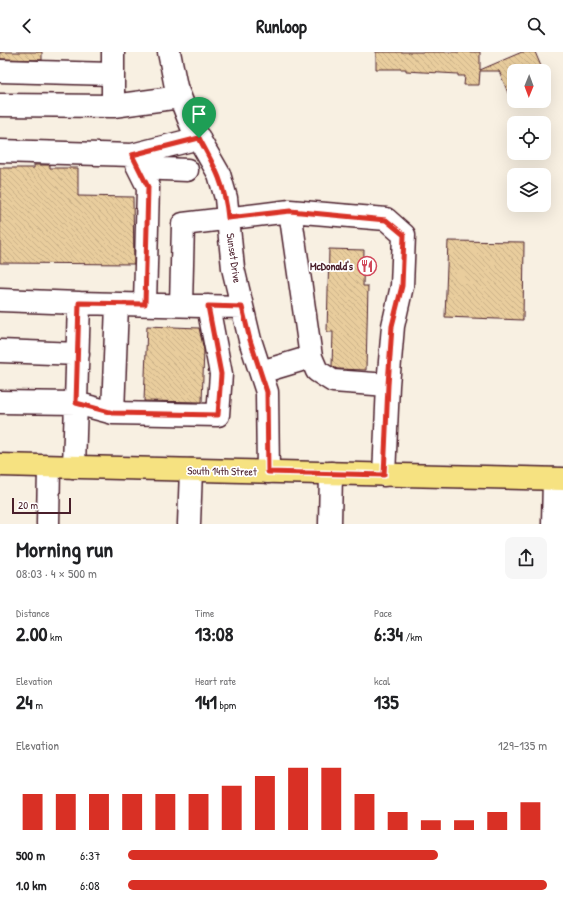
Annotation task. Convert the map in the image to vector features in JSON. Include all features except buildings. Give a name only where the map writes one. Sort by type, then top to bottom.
[{"type":"main road","name":"South 14th Street","points":[[0,465],[558,479]]},
{"type":"street","points":[[113,52],[113,106]]},
{"type":"street","name":"Sunset Drive","points":[[170,52],[176,87],[199,138],[219,174],[226,198],[233,268],[242,307],[267,392],[268,472]]},
{"type":"street","points":[[0,71],[112,74]]},
{"type":"street","points":[[0,105],[113,106],[180,97]]},
{"type":"street","points":[[136,162],[199,138]]},
{"type":"street","points":[[0,151],[136,162],[187,170]]},
{"type":"street","points":[[136,162],[148,187],[145,304]]},
{"type":"street","points":[[290,211],[311,357],[317,371],[332,382],[388,385]]},
{"type":"street","points":[[181,305],[183,224],[290,211],[386,220],[404,235],[402,286],[392,326],[384,475]]},
{"type":"street","points":[[0,300],[242,307]]},
{"type":"street","points":[[74,467],[79,303]]},
{"type":"street","points":[[113,413],[117,304]]},
{"type":"street","points":[[0,402],[76,403],[113,413],[218,415],[221,374],[208,306]]},
{"type":"street","points":[[0,351],[78,354]]},
{"type":"street","points":[[261,372],[311,357]]},
{"type":"street","points":[[48,524],[49,466]]},
{"type":"street","points":[[189,524],[190,470]]},
{"type":"street","points":[[330,524],[331,473]]},
{"type":"street","points":[[553,524],[558,479]]},
{"type":"place","name":"McDonald's","points":[[367,266]]},
{"type":"route","points":[[199,138],[219,174],[226,198],[228,218],[290,211],[386,220],[404,235],[402,286],[392,326],[384,475],[268,472],[267,392],[250,340],[242,307],[208,306],[221,374],[218,415],[113,413],[76,403],[79,303],[145,304],[148,187],[140,168],[132,155],[199,138]]}]
